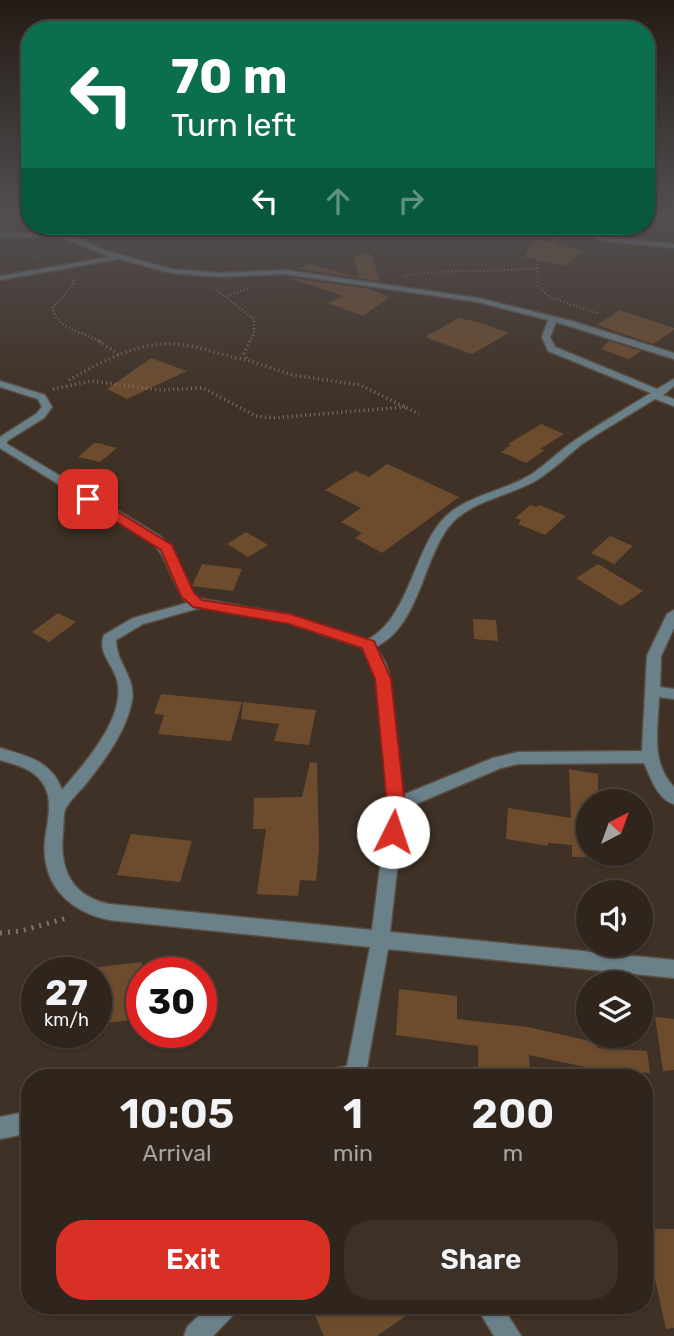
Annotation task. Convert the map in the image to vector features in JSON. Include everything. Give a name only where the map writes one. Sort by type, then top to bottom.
[{"type":"street","points":[[318,277],[478,300],[553,319],[674,356]]},
{"type":"street","points":[[553,319],[546,337],[551,349],[588,367],[639,385],[674,403]]},
{"type":"street","points":[[639,385],[673,383]]},
{"type":"street","points":[[58,805],[101,752],[125,697],[125,685],[109,648],[109,639],[138,621],[198,604],[290,619],[368,645],[381,639],[397,619],[435,540],[450,518],[476,502],[537,475],[579,442],[673,383]]},
{"type":"street","points":[[0,384],[39,396],[45,400],[47,407],[40,416],[2,440],[2,445],[156,539],[173,557],[188,596],[198,604]]},
{"type":"street","points":[[674,614],[656,649],[649,757],[662,785],[674,798]]},
{"type":"street","points":[[356,1069],[380,941],[396,805],[383,679],[368,645]]},
{"type":"street","points":[[653,691],[674,694]]},
{"type":"street","points":[[0,754],[42,771],[54,787],[58,805],[51,850],[53,864],[68,889],[79,901],[96,908],[380,941],[674,969]]},
{"type":"street","points":[[396,805],[498,762],[518,758],[649,757]]},
{"type":"street","points":[[0,1128],[21,1124]]},
{"type":"street","points":[[196,1336],[218,1314]]},
{"type":"street","points":[[494,1314],[509,1336]]},
{"type":"path","points":[[68,277],[75,281],[52,308],[60,326],[88,335],[120,355]]},
{"type":"path","points":[[195,277],[227,296],[251,316],[255,324],[244,353],[247,360]]},
{"type":"path","points":[[383,288],[403,277]]},
{"type":"path","points":[[539,277],[541,291],[600,314]]},
{"type":"path","points":[[39,396],[120,355],[157,342],[193,347],[247,360],[293,375],[360,385],[419,414]]},
{"type":"path","points":[[65,382],[84,381],[163,390],[202,388],[256,416],[273,418],[405,407]]},
{"type":"path","points":[[0,933],[21,931],[96,908]]},
{"type":"building","points":[[287,277],[370,289],[389,297],[363,316],[328,303],[343,296]]},
{"type":"building","points":[[355,277],[379,277],[380,281]]},
{"type":"building","points":[[620,310],[674,330],[653,344],[597,325]]},
{"type":"building","points":[[459,318],[509,333],[472,354],[425,337]]},
{"type":"building","points":[[609,341],[641,351],[629,359],[601,349]]},
{"type":"building","points":[[151,358],[187,371],[127,399],[107,389]]},
{"type":"building","points":[[541,424],[564,434],[540,449],[545,450],[526,463],[501,452],[511,445],[508,444]]},
{"type":"building","points":[[94,443],[117,448],[100,462],[78,457]]},
{"type":"building","points":[[387,464],[459,497],[382,553],[355,538],[362,533],[341,522],[361,508],[325,490],[355,471],[369,477]]},
{"type":"building","points":[[530,505],[539,505],[566,516],[545,535],[518,524],[521,520],[515,518]]},
{"type":"building","points":[[246,532],[268,545],[248,557],[227,544]]},
{"type":"building","points":[[610,536],[633,546],[614,564],[591,553]]},
{"type":"building","points":[[202,564],[242,569],[233,591],[192,586]]},
{"type":"building","points":[[598,564],[643,591],[621,606],[576,578]]},
{"type":"building","points":[[58,613],[76,622],[49,642],[32,632]]},
{"type":"building","points":[[473,619],[496,620],[498,641],[474,639]]},
{"type":"building","points":[[161,694],[242,702],[231,741],[158,734],[164,715],[154,714]]},
{"type":"building","points":[[243,702],[316,710],[309,745],[274,741],[279,724],[241,719]]},
{"type":"building","points":[[310,762],[317,763],[319,849],[316,881],[300,880],[298,896],[257,894],[266,829],[253,829],[254,798],[302,797]]},
{"type":"building","points":[[569,769],[598,774],[598,789],[576,789],[576,857],[572,857],[572,845],[548,843],[548,846],[506,839],[508,808],[571,818]]},
{"type":"building","points":[[131,834],[192,841],[180,882],[117,875]]},
{"type":"building","points":[[126,964],[126,1021],[112,1022],[112,965]]},
{"type":"building","points":[[399,989],[457,996],[457,1019],[528,1027],[576,1038],[576,1048],[647,1051],[649,1069],[595,1069],[529,1055],[530,1069],[478,1069],[478,1046],[396,1035]]},
{"type":"building","points":[[655,1017],[674,1019],[674,1070],[663,1071]]},
{"type":"building","points":[[653,1229],[674,1229],[674,1328],[666,1329],[653,1270]]},
{"type":"building","points":[[314,1314],[409,1314],[377,1336],[324,1336]]},
{"type":"route","points":[[88,499],[167,548],[188,596],[198,604],[290,619],[368,645],[375,654],[383,679],[396,805],[393,832]]}]
